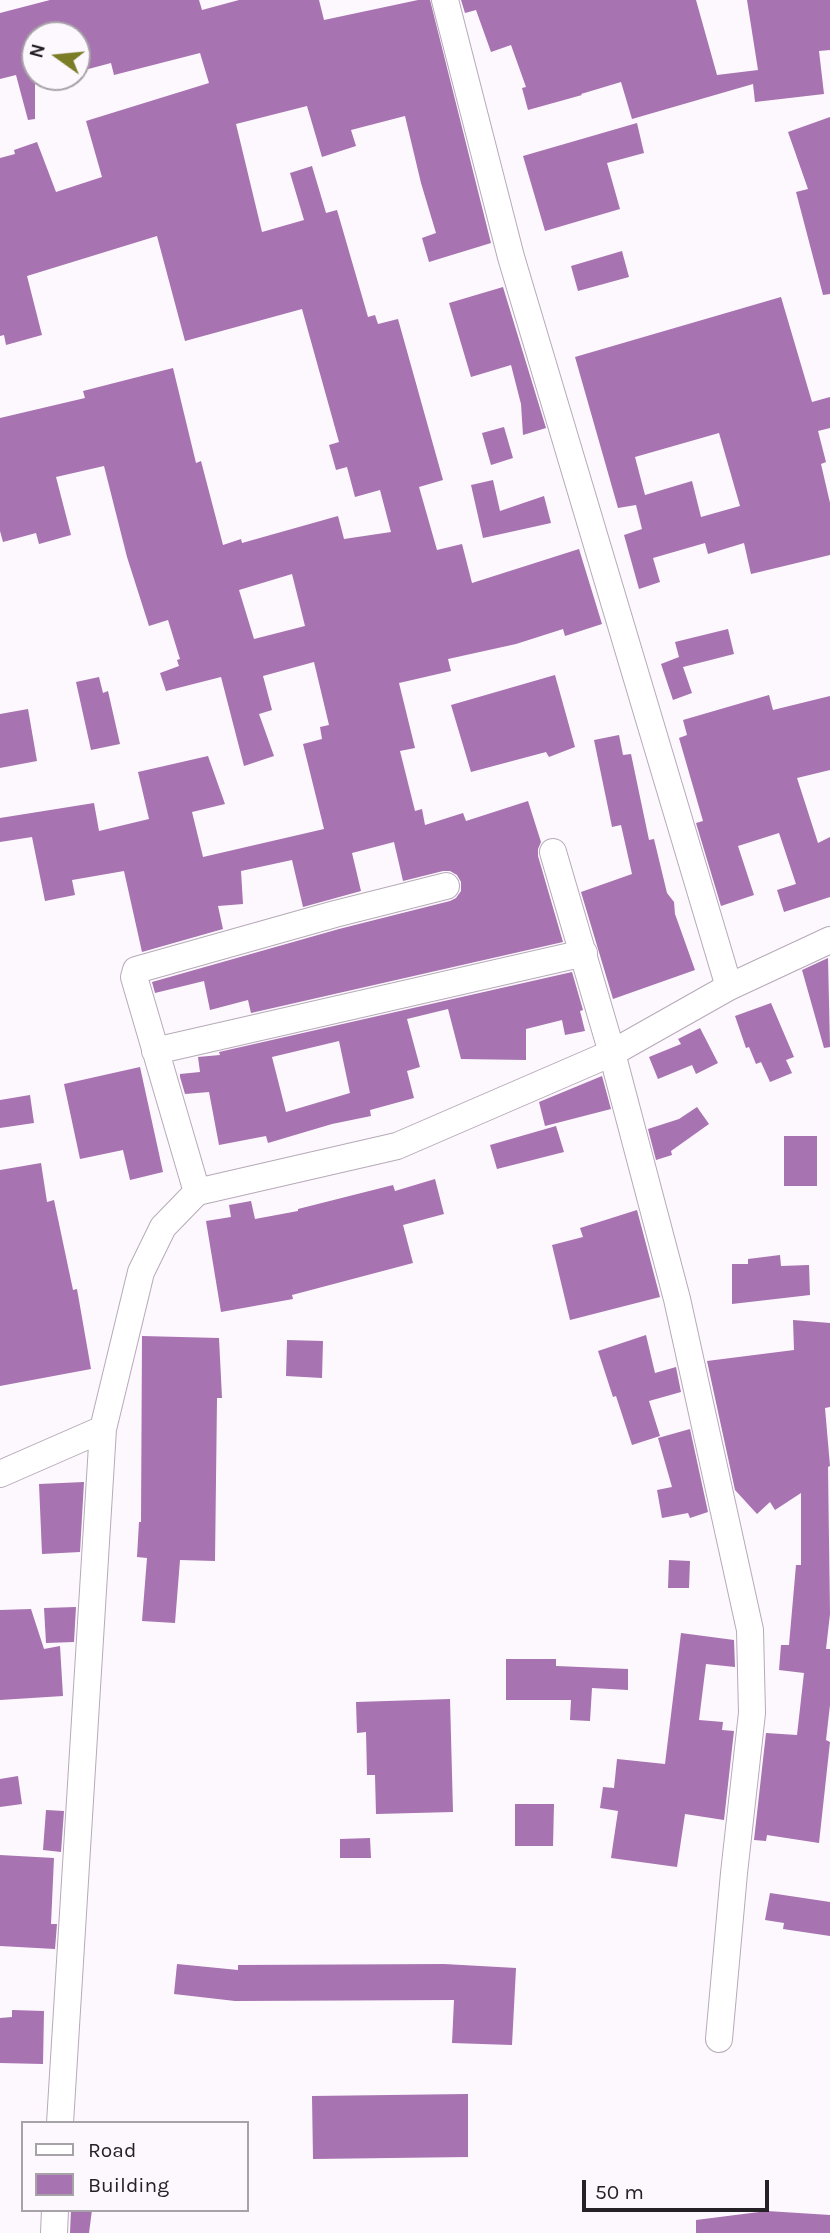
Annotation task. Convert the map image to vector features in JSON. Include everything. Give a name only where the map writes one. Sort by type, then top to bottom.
[{"type":"street","points":[[445,0],[511,257],[729,987]]},
{"type":"street","points":[[553,852],[612,1053],[677,1299],[750,1630],[752,1713],[719,2039]]},
{"type":"street","points":[[197,1192],[134,977],[136,970],[335,914],[446,887]]},
{"type":"street","points":[[60,2121],[103,1429],[141,1272],[163,1227],[197,1192],[397,1146],[612,1053],[729,987],[830,940]]},
{"type":"street","points":[[155,1051],[584,953]]},
{"type":"street","points":[[0,1474],[103,1429]]},
{"type":"street","points":[[54,2233],[55,2212]]},
{"type":"building","points":[[50,0],[199,0],[202,10],[239,0],[319,0],[324,20],[418,0],[430,0],[491,243],[429,262],[422,238],[436,233],[405,116],[351,130],[356,146],[322,157],[307,106],[236,124],[262,232],[304,220],[290,173],[312,166],[326,213],[337,210],[368,317],[375,315],[378,324],[398,319],[443,480],[419,487],[437,550],[462,544],[472,583],[579,549],[602,624],[565,636],[563,629],[516,644],[448,659],[451,671],[399,683],[415,748],[400,751],[415,811],[422,809],[425,825],[463,813],[466,821],[528,801],[541,842],[538,856],[563,942],[251,1013],[248,1000],[210,1010],[204,981],[155,993],[152,982],[450,901],[461,891],[461,882],[457,875],[450,871],[403,881],[394,842],[352,853],[361,891],[303,907],[292,860],[241,871],[243,904],[218,906],[223,929],[142,952],[124,871],[72,880],[75,895],[45,901],[32,837],[0,842],[0,818],[94,803],[99,831],[149,819],[138,772],[208,756],[225,804],[192,812],[203,857],[324,829],[303,744],[322,739],[320,727],[329,725],[314,662],[263,676],[272,710],[259,714],[274,756],[244,766],[221,677],[166,691],[160,673],[179,666],[177,660],[180,659],[168,620],[149,626],[127,557],[104,466],[56,477],[71,535],[39,544],[36,533],[3,542],[0,531],[0,418],[85,398],[83,391],[173,368],[196,463],[201,461],[223,545],[241,539],[242,543],[338,516],[344,539],[391,532],[380,490],[355,497],[347,467],[336,470],[329,445],[339,442],[302,309],[185,341],[157,236],[27,276],[42,335],[6,345],[4,335],[0,336],[0,158],[15,154],[14,150],[37,142],[56,192],[102,177],[86,121],[209,83],[200,53],[114,75],[111,63],[91,68],[91,21],[21,21],[21,91],[35,91],[35,119],[28,120],[16,75],[0,79],[0,13]],"holes":[[[292,574],[305,626],[254,639],[239,590]]]},
{"type":"building","points":[[461,0],[696,0],[717,75],[758,70],[747,0],[830,0],[830,50],[819,51],[824,94],[755,102],[753,84],[632,119],[621,82],[528,110],[522,88],[526,87],[511,45],[491,52],[476,10],[465,13]]},
{"type":"building","points":[[830,117],[830,294],[823,295],[796,192],[808,189],[788,132]]},
{"type":"building","points":[[637,123],[644,153],[607,163],[620,209],[545,231],[523,156]]},
{"type":"building","points":[[622,251],[629,277],[578,291],[571,266]]},
{"type":"building","points":[[503,287],[546,428],[523,435],[521,404],[511,365],[471,377],[449,303]]},
{"type":"building","points":[[781,297],[812,402],[830,397],[830,428],[818,431],[826,462],[821,464],[830,503],[830,555],[751,574],[744,543],[708,554],[705,543],[653,558],[660,582],[639,589],[624,535],[642,529],[636,505],[618,508],[575,357]],"holes":[[[719,433],[740,506],[701,517],[692,481],[645,495],[635,457]]]},
{"type":"building","points":[[504,427],[513,458],[491,465],[482,433]]},
{"type":"building","points":[[493,480],[500,511],[544,496],[551,523],[483,538],[471,485]]},
{"type":"building","points":[[728,629],[734,654],[683,667],[692,693],[673,700],[661,664],[679,657],[675,642]]},
{"type":"building","points":[[555,675],[575,747],[549,757],[546,752],[471,772],[451,705]]},
{"type":"building","points":[[99,677],[103,693],[108,691],[120,744],[91,750],[76,682]]},
{"type":"building","points":[[769,695],[773,710],[830,696],[830,770],[797,778],[818,843],[830,837],[830,897],[784,912],[777,890],[796,884],[779,833],[738,846],[754,895],[721,906],[696,823],[703,821],[679,738],[687,735],[683,720]]},
{"type":"building","points":[[28,709],[37,761],[0,768],[0,714]]},
{"type":"building","points":[[619,735],[623,755],[631,754],[649,840],[654,839],[667,893],[674,902],[675,914],[695,970],[613,999],[581,892],[632,874],[621,825],[612,827],[594,740]]},
{"type":"building","points":[[828,958],[830,1047],[824,1048],[802,970]]},
{"type":"building","points":[[572,972],[583,1010],[580,1011],[585,1031],[565,1035],[562,1020],[526,1029],[526,1060],[461,1059],[448,1009],[407,1019],[420,1067],[407,1071],[414,1098],[370,1110],[371,1116],[332,1124],[268,1143],[266,1136],[219,1145],[209,1092],[185,1094],[180,1074],[200,1072],[198,1057],[220,1055],[219,1052]],"holes":[[[339,1041],[350,1093],[286,1112],[272,1057]]]},
{"type":"building","points":[[771,1003],[794,1057],[786,1060],[792,1073],[770,1082],[761,1062],[756,1064],[749,1047],[746,1048],[735,1016]]},
{"type":"building","points":[[700,1028],[718,1063],[696,1074],[692,1065],[658,1079],[649,1057],[681,1044],[678,1039]]},
{"type":"building","points":[[140,1067],[163,1172],[130,1180],[123,1150],[80,1159],[64,1084]]},
{"type":"building","points":[[602,1076],[611,1109],[545,1126],[539,1102]]},
{"type":"building","points":[[30,1095],[34,1123],[0,1128],[0,1100]]},
{"type":"building","points":[[697,1107],[709,1124],[671,1151],[672,1155],[656,1160],[648,1129],[679,1119]]},
{"type":"building","points":[[556,1126],[564,1152],[497,1169],[490,1145]]},
{"type":"building","points":[[784,1136],[817,1136],[817,1186],[784,1186]]},
{"type":"building","points":[[41,1163],[47,1202],[54,1200],[73,1290],[77,1289],[91,1369],[0,1386],[0,1170]]},
{"type":"building","points":[[435,1179],[444,1214],[403,1225],[413,1263],[292,1295],[293,1299],[221,1312],[206,1221],[231,1217],[229,1205],[251,1201],[255,1219],[298,1211],[393,1185],[395,1191]]},
{"type":"building","points":[[637,1210],[660,1297],[570,1320],[552,1245],[583,1237],[580,1228]]},
{"type":"building","points":[[780,1255],[781,1266],[809,1265],[810,1295],[732,1304],[732,1264],[748,1264],[748,1259]]},
{"type":"building","points":[[793,1320],[830,1323],[830,1407],[825,1408],[830,1466],[830,1614],[826,1649],[830,1649],[830,1705],[826,1740],[830,1742],[819,1843],[767,1835],[766,1841],[754,1840],[766,1733],[797,1735],[804,1673],[779,1670],[781,1645],[789,1645],[796,1565],[801,1565],[801,1493],[775,1510],[770,1502],[757,1514],[735,1490],[707,1361],[794,1350]]},
{"type":"building","points":[[646,1335],[655,1373],[676,1367],[681,1392],[649,1401],[660,1436],[632,1445],[598,1351]]},
{"type":"building","points":[[142,1336],[219,1338],[222,1398],[217,1398],[215,1561],[180,1560],[175,1623],[142,1621],[147,1558],[137,1557],[141,1522]]},
{"type":"building","points":[[287,1340],[323,1341],[322,1378],[286,1376]]},
{"type":"building","points":[[690,1429],[708,1512],[690,1518],[688,1513],[662,1518],[657,1490],[672,1487],[658,1438]]},
{"type":"building","points":[[84,1482],[80,1552],[42,1554],[39,1484]]},
{"type":"building","points":[[669,1560],[690,1561],[689,1588],[668,1588]]},
{"type":"building","points":[[76,1607],[74,1642],[46,1643],[44,1608]]},
{"type":"building","points":[[31,1609],[44,1649],[60,1646],[63,1696],[0,1700],[0,1610]]},
{"type":"building","points":[[681,1633],[734,1640],[735,1667],[706,1664],[699,1720],[723,1722],[722,1730],[734,1731],[724,1820],[685,1814],[677,1867],[611,1858],[618,1811],[600,1808],[603,1787],[614,1788],[617,1759],[665,1764]]},
{"type":"building","points":[[506,1659],[556,1659],[556,1666],[628,1669],[628,1690],[592,1688],[590,1721],[570,1720],[571,1700],[506,1700]]},
{"type":"building","points":[[450,1699],[453,1812],[376,1814],[375,1775],[367,1775],[366,1732],[357,1733],[356,1702]]},
{"type":"building","points":[[18,1776],[22,1804],[0,1807],[0,1779]]},
{"type":"building","points":[[515,1804],[554,1804],[553,1846],[515,1846]]},
{"type":"building","points":[[46,1810],[64,1811],[61,1852],[43,1850]]},
{"type":"building","points":[[370,1838],[371,1858],[340,1858],[340,1839]]},
{"type":"building","points":[[0,1855],[54,1858],[51,1924],[57,1924],[55,1949],[0,1946]]},
{"type":"building","points":[[770,1893],[830,1902],[830,1936],[783,1929],[784,1923],[765,1920]]},
{"type":"building","points":[[177,1964],[238,1970],[238,1965],[444,1964],[516,1968],[512,2045],[452,2043],[454,2000],[235,2001],[174,1994]]},
{"type":"building","points":[[12,2010],[44,2011],[43,2064],[0,2063],[0,2018],[12,2017]]},
{"type":"building","points":[[468,2094],[468,2157],[313,2159],[312,2096]]},
{"type":"building","points":[[767,2211],[830,2215],[830,2233],[696,2233],[696,2220]]},
{"type":"building","points":[[71,2212],[92,2212],[89,2233],[70,2233]]}]
